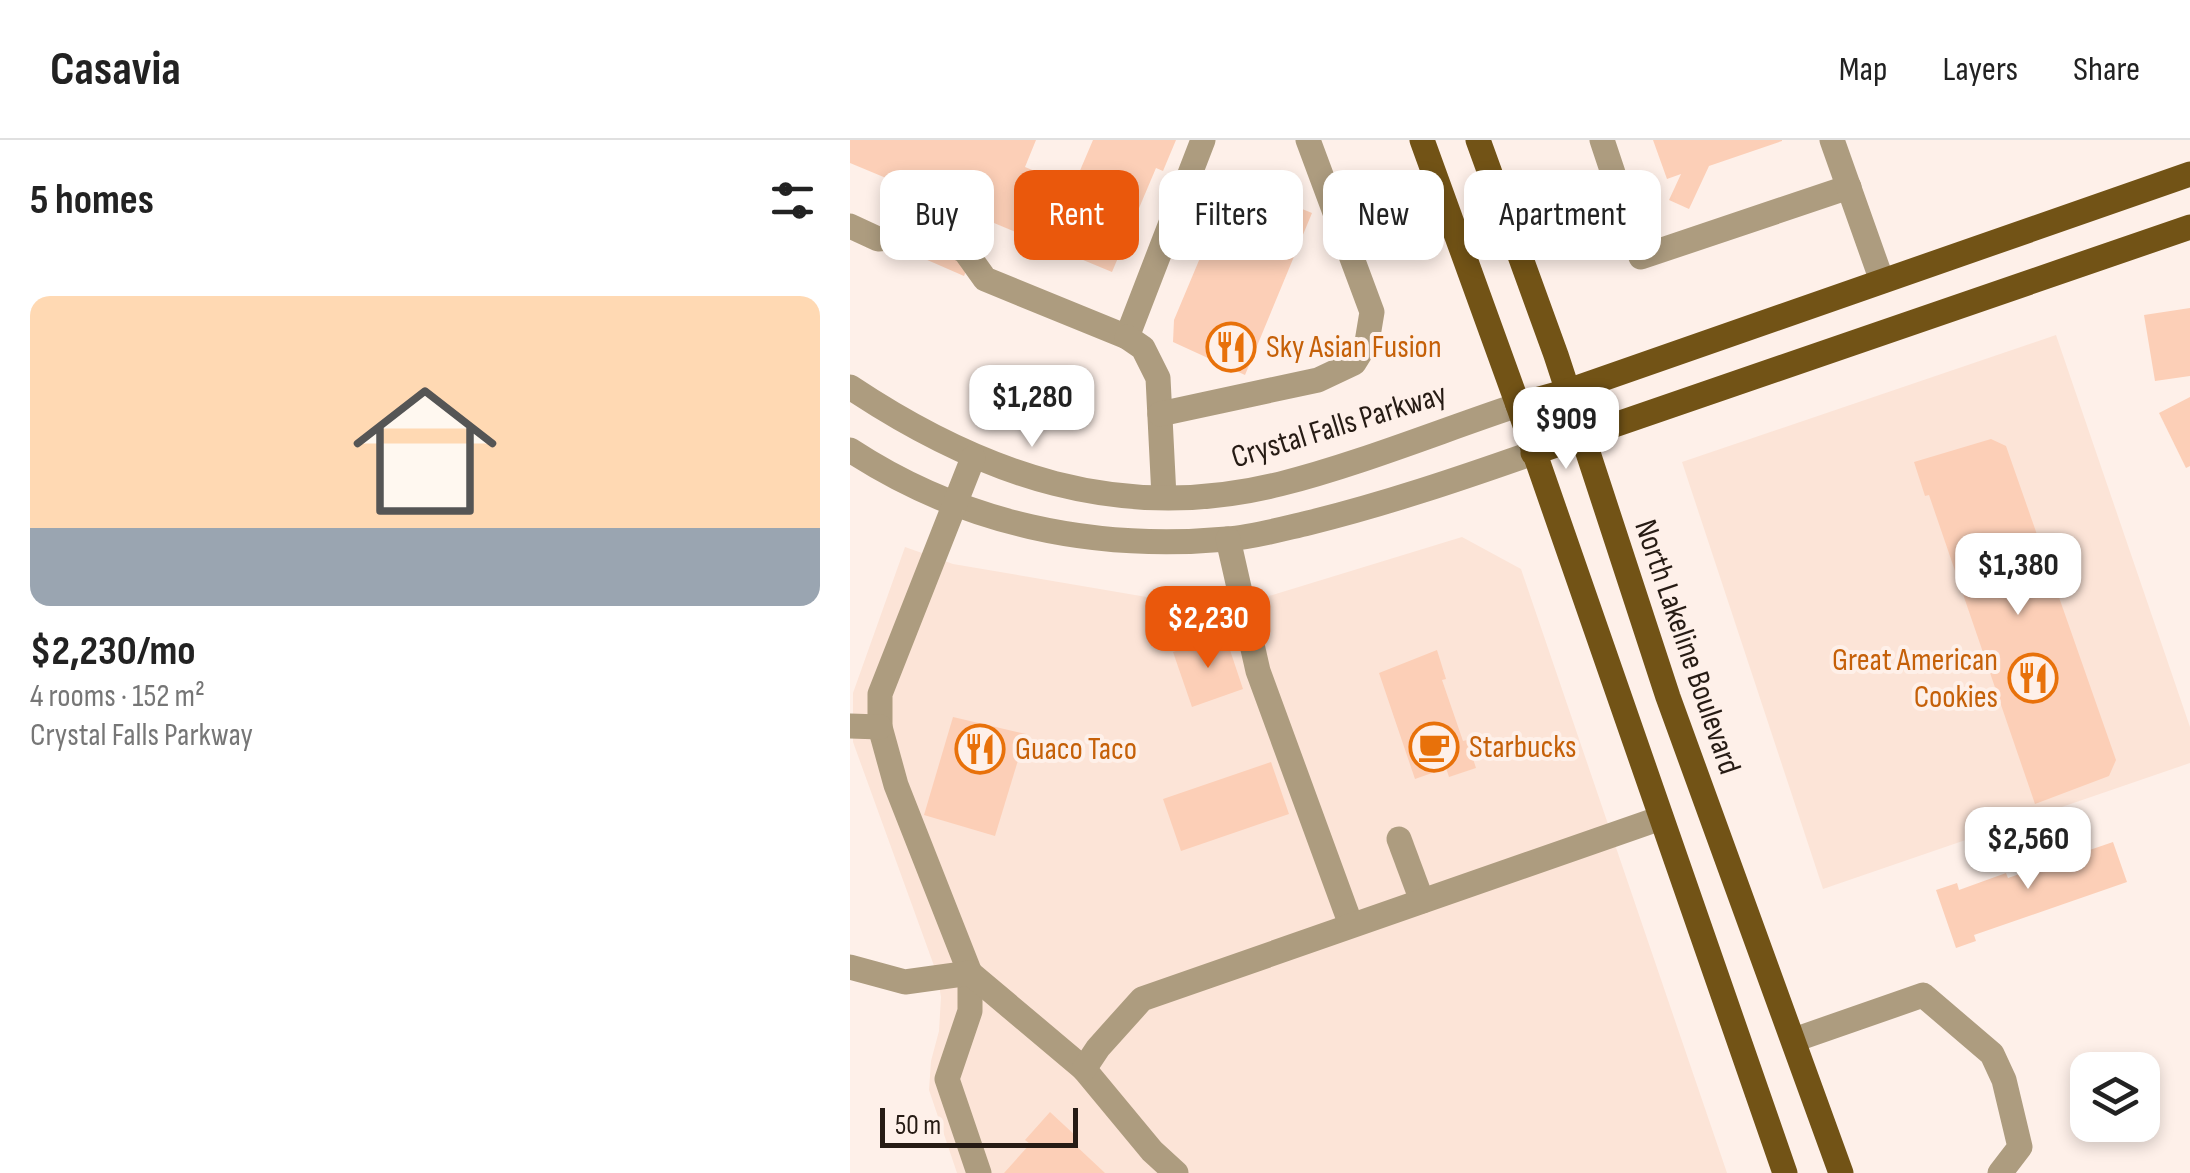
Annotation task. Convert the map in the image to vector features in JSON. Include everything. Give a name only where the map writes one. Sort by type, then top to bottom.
[{"type":"main road","points":[[1422,140],[1785,1173]]},
{"type":"main road","name":"North Lakeline Boulevard","points":[[1478,140],[1568,391],[1668,697],[1840,1173]]},
{"type":"main road","name":"Crystal Falls Parkway","points":[[1518,406],[2190,174]]},
{"type":"main road","points":[[1534,453],[2190,227]]},
{"type":"street","points":[[1127,338],[1203,140]]},
{"type":"street","points":[[1160,414],[1318,380],[1354,363],[1368,342],[1372,312],[1308,140]]},
{"type":"street","points":[[1602,140],[1641,257],[1849,187]]},
{"type":"street","points":[[1832,140],[1882,281]]},
{"type":"street","points":[[850,226],[878,239],[925,236],[949,243],[964,251],[985,278],[1143,348],[1158,378],[1164,497]]},
{"type":"street","name":"Crystal Falls Parkway","points":[[850,387],[908,426],[972,458],[1078,489],[1164,497],[1223,494],[1281,484],[1518,406]]},
{"type":"street","points":[[850,450],[952,506],[1049,532],[1138,542],[1228,539],[1362,510],[1534,453]]},
{"type":"street","points":[[972,458],[880,694],[880,728],[896,785],[970,973],[970,1011],[947,1079],[978,1173]]},
{"type":"street","points":[[1228,539],[1258,671],[1351,925]]},
{"type":"street","points":[[850,726],[880,728]]},
{"type":"street","points":[[1084,1069],[1142,999],[1661,818]]},
{"type":"street","points":[[1399,839],[1422,901]]},
{"type":"street","points":[[850,967],[905,982],[970,973],[1084,1069],[1152,1151],[1176,1173]]},
{"type":"street","points":[[1794,1040],[1923,996],[1992,1054],[2004,1080],[2020,1147],[2000,1173]]},
{"type":"shaded area","points":[[2056,335],[2190,727],[2190,763],[1823,889],[1682,462]]},
{"type":"shaded area","points":[[1462,537],[1521,569],[1727,1173],[957,1173],[929,1090],[939,1031],[941,997],[937,974],[853,742],[853,693],[905,547],[953,564],[1223,610]]},
{"type":"building","points":[[850,140],[1036,140],[1025,167],[1032,170],[1014,170],[1014,231],[994,223],[994,170],[880,170],[880,175],[850,163]]},
{"type":"building","points":[[1093,140],[1176,140],[1163,170],[1156,168],[1139,208],[1139,170],[1080,170]]},
{"type":"building","points":[[1653,140],[1782,141],[1709,166],[1689,209],[1669,200],[1681,174],[1667,179]]},
{"type":"building","points":[[1303,209],[1312,213],[1303,235]]},
{"type":"building","points":[[927,260],[971,260],[964,276]]},
{"type":"building","points":[[1083,260],[1117,260],[1112,272]]},
{"type":"building","points":[[1199,260],[1293,260],[1245,375],[1173,342],[1174,320]]},
{"type":"building","points":[[2190,308],[2190,376],[2155,381],[2144,315]]},
{"type":"building","points":[[2190,397],[2190,466],[2186,468],[2159,413]]},
{"type":"building","points":[[1991,439],[2006,446],[2116,760],[2109,776],[2035,804],[1929,495],[1925,496],[1914,462]]},
{"type":"building","points":[[1225,635],[1243,689],[1192,707],[1173,652]]},
{"type":"building","points":[[1437,650],[1446,679],[1442,680],[1476,768],[1449,777],[1446,768],[1415,779],[1379,673]]},
{"type":"building","points":[[953,717],[1026,734],[995,836],[924,815]]},
{"type":"building","points":[[1271,762],[1289,814],[1181,851],[1163,799]]},
{"type":"building","points":[[2113,842],[2127,882],[1974,935],[1976,941],[1956,948],[1936,890],[1957,883],[1959,890],[2006,873],[2008,878]]},
{"type":"building","points":[[1050,1112],[1078,1138],[1073,1143],[1105,1173],[1004,1173],[1030,1144],[1025,1140]]},
{"type":"place","name":"Sky Asian Fusion","points":[[1231,347]]},
{"type":"place","name":"Great American Cookies","points":[[2033,678]]},
{"type":"place","name":"Starbucks","points":[[1434,747]]},
{"type":"place","name":"Guaco Taco","points":[[980,749]]}]
